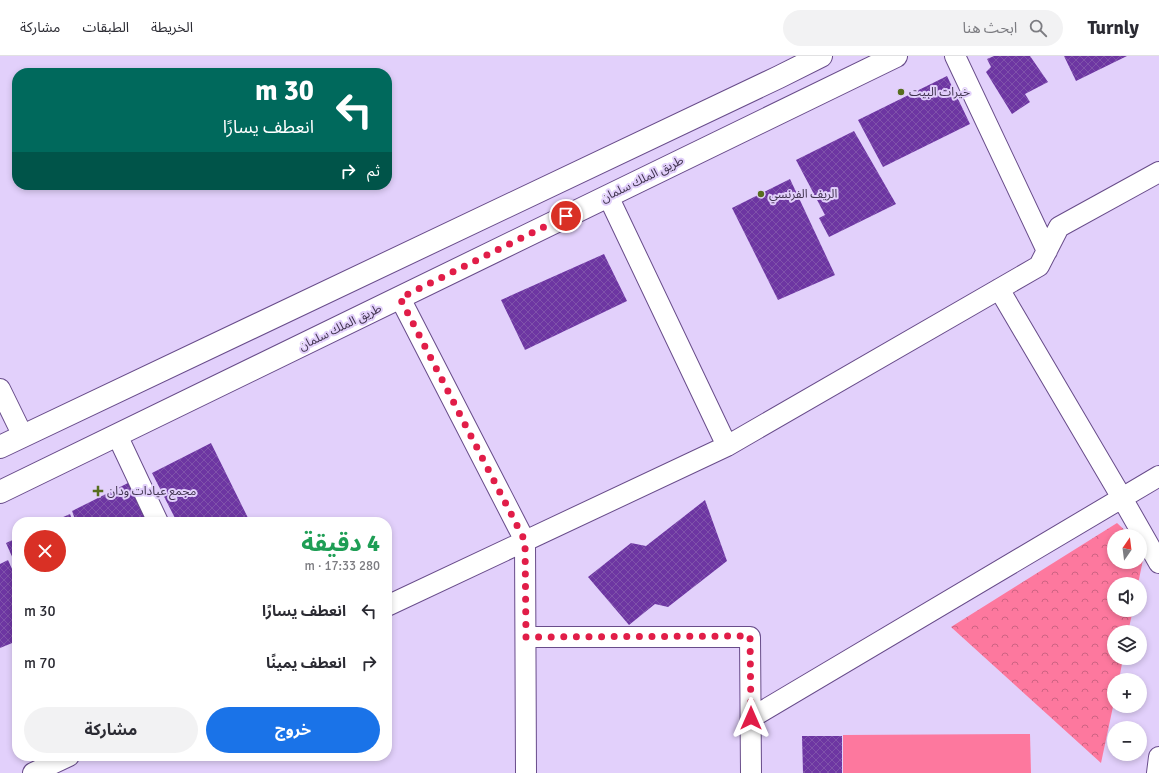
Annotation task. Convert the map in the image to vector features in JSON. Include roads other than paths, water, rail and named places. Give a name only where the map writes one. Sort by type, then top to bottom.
[{"type":"main road","points":[[0,447],[821,56]]},
{"type":"main road","name":"طريق الملك سلمان","points":[[0,492],[896,56]]},
{"type":"street","points":[[779,77],[797,56]]},
{"type":"street","points":[[954,56],[1047,251]]},
{"type":"street","points":[[392,604],[727,446],[1039,266],[1059,227],[1159,172]]},
{"type":"street","points":[[608,196],[727,446]]},
{"type":"street","points":[[999,289],[1159,563]]},
{"type":"street","points":[[400,298],[525,541],[526,773]]},
{"type":"street","points":[[0,389],[23,436]]},
{"type":"street","points":[[117,435],[156,517]]},
{"type":"street","points":[[751,718],[1159,476]]},
{"type":"street","points":[[526,637],[750,636],[751,773]]},
{"type":"street","points":[[1157,773],[1159,757]]},
{"type":"street","points":[[33,773],[58,761]]},
{"type":"place","name":"خيرات البيت","points":[[901,92]]},
{"type":"place","name":"الريف الفرنسي","points":[[761,194]]},
{"type":"place","name":"مجمع عيادات ودان","points":[[98,491]]}]
